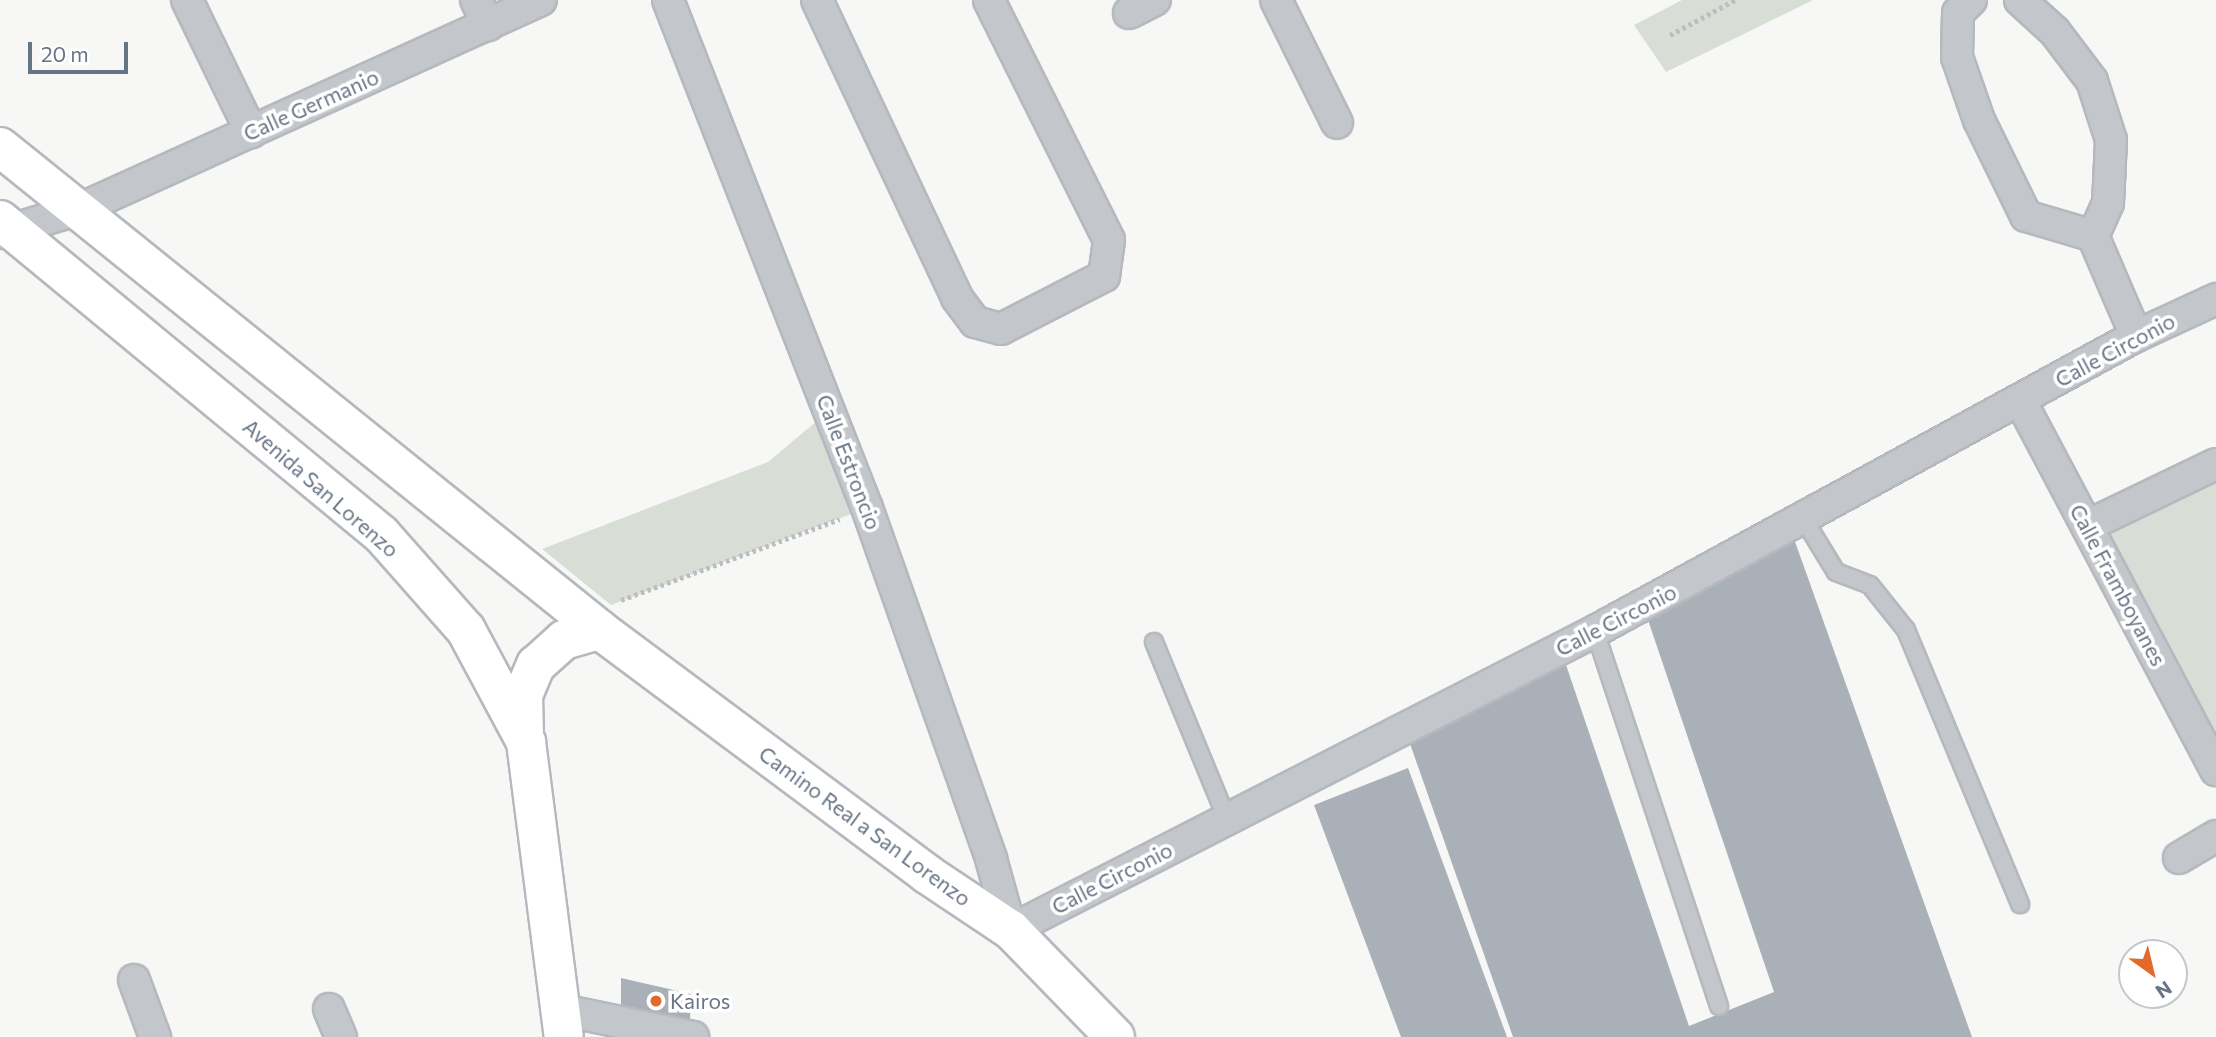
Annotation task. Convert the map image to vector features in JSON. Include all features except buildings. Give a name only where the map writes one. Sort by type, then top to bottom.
[{"type":"main road","points":[[0,146],[600,631]]},
{"type":"main road","name":"Avenida San Lorenzo","points":[[4,228],[381,534],[466,630],[526,742],[563,1024]]},
{"type":"main road","points":[[526,742],[520,710],[536,665],[564,640],[600,631]]},
{"type":"main road","name":"Camino Real a San Lorenzo","points":[[600,631],[927,874],[1011,930],[1115,1037]]},
{"type":"street","points":[[187,0],[251,132]]},
{"type":"street","name":"Calle Germanio","points":[[4,228],[80,209],[251,132],[482,12],[541,0]]},
{"type":"street","name":"Calle Estroncio","points":[[668,0],[867,508],[991,859],[1011,930]]},
{"type":"street","points":[[817,0],[957,298],[975,322],[1001,329],[1104,276],[1109,240],[989,0]]},
{"type":"street","points":[[1276,0],[1337,123]]},
{"type":"street","points":[[1971,0],[1958,13],[1957,57],[1979,120],[2026,216],[2092,236],[2136,336]]},
{"type":"street","points":[[2020,0],[2055,32],[2092,80],[2111,140],[2108,203],[2092,236]]},
{"type":"street","name":"Calle Circonio","points":[[1011,930],[1595,631],[2136,336],[2216,299]]},
{"type":"street","name":"Calle Framboyanes","points":[[2020,400],[2216,770]]},
{"type":"street","points":[[2087,526],[2215,469]]},
{"type":"street","points":[[2179,858],[2216,836]]},
{"type":"street","points":[[134,980],[155,1037]]},
{"type":"street","points":[[330,1009],[341,1037]]},
{"type":"street","points":[[563,1024],[693,1037]]},
{"type":"lane","points":[[1802,518],[1836,572],[1870,585],[1906,630],[2020,904]]},
{"type":"lane","points":[[1595,631],[1719,1006]]},
{"type":"lane","points":[[1154,642],[1227,819]]},
{"type":"path","points":[[1670,35],[1735,0]]},
{"type":"path","points":[[621,600],[867,508]]},
{"type":"shaded area","points":[[1682,0],[1813,0],[1666,72],[1634,25]]},
{"type":"shaded area","points":[[830,410],[867,508],[611,605],[542,549],[768,462]]},
{"type":"shaded area","points":[[2216,476],[2216,770],[2087,526]]},
{"type":"place","name":"Kairos","points":[[656,1001]]}]
